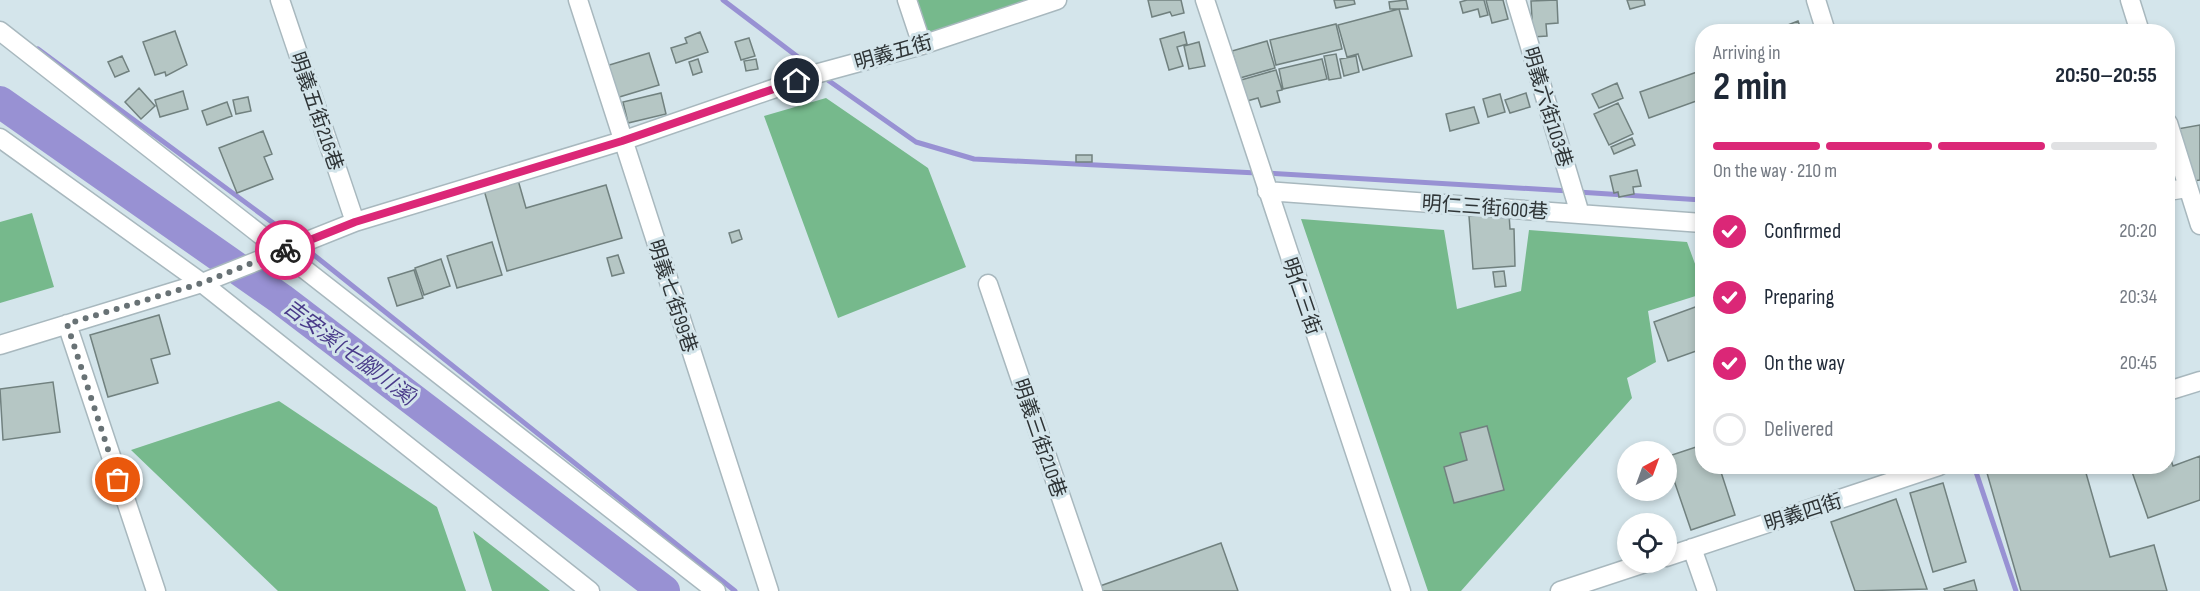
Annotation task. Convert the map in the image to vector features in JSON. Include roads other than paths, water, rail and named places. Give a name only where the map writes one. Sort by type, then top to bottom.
[{"type":"street","name":"明義五街216巷","points":[[280,0],[355,222]]},
{"type":"street","name":"明義七街99巷","points":[[578,0],[769,591]]},
{"type":"street","points":[[907,0],[922,45]]},
{"type":"street","name":"明義五街","points":[[0,345],[202,283],[355,222],[622,141],[819,73],[922,45],[1057,0]]},
{"type":"street","name":"明仁三街","points":[[1205,0],[1401,591]]},
{"type":"street","name":"明義六街103巷","points":[[1516,0],[1580,214]]},
{"type":"street","points":[[1816,0],[1824,24]]},
{"type":"street","points":[[2130,0],[2138,24]]},
{"type":"street","points":[[0,31],[716,591]]},
{"type":"street","points":[[0,138],[202,283],[590,591]]},
{"type":"street","points":[[2175,147],[2200,225]]},
{"type":"street","name":"明仁三街600巷","points":[[1263,179],[1580,214],[1695,222]]},
{"type":"street","points":[[2175,190],[2187,188]]},
{"type":"street","name":"明義三街210巷","points":[[988,284],[1093,591]]},
{"type":"street","points":[[67,324],[156,591]]},
{"type":"street","points":[[2175,389],[2200,381]]},
{"type":"street","name":"明義四街","points":[[1677,553],[1916,474]]},
{"type":"street","points":[[1692,548],[1707,591]]},
{"type":"street","points":[[1560,591],[1617,572]]},
{"type":"waterway","points":[[723,0],[815,70]]},
{"type":"waterway","points":[[38,49],[280,228],[735,591]]},
{"type":"waterway","points":[[822,76],[916,142],[974,159],[1257,173]]},
{"type":"waterway","name":"吉安溪 (七腳川溪)","points":[[0,102],[281,299],[664,591]]},
{"type":"waterway","points":[[1267,173],[1569,191]]},
{"type":"waterway","points":[[1578,192],[1695,200]]},
{"type":"waterway","points":[[1977,474],[2016,591]]}]
